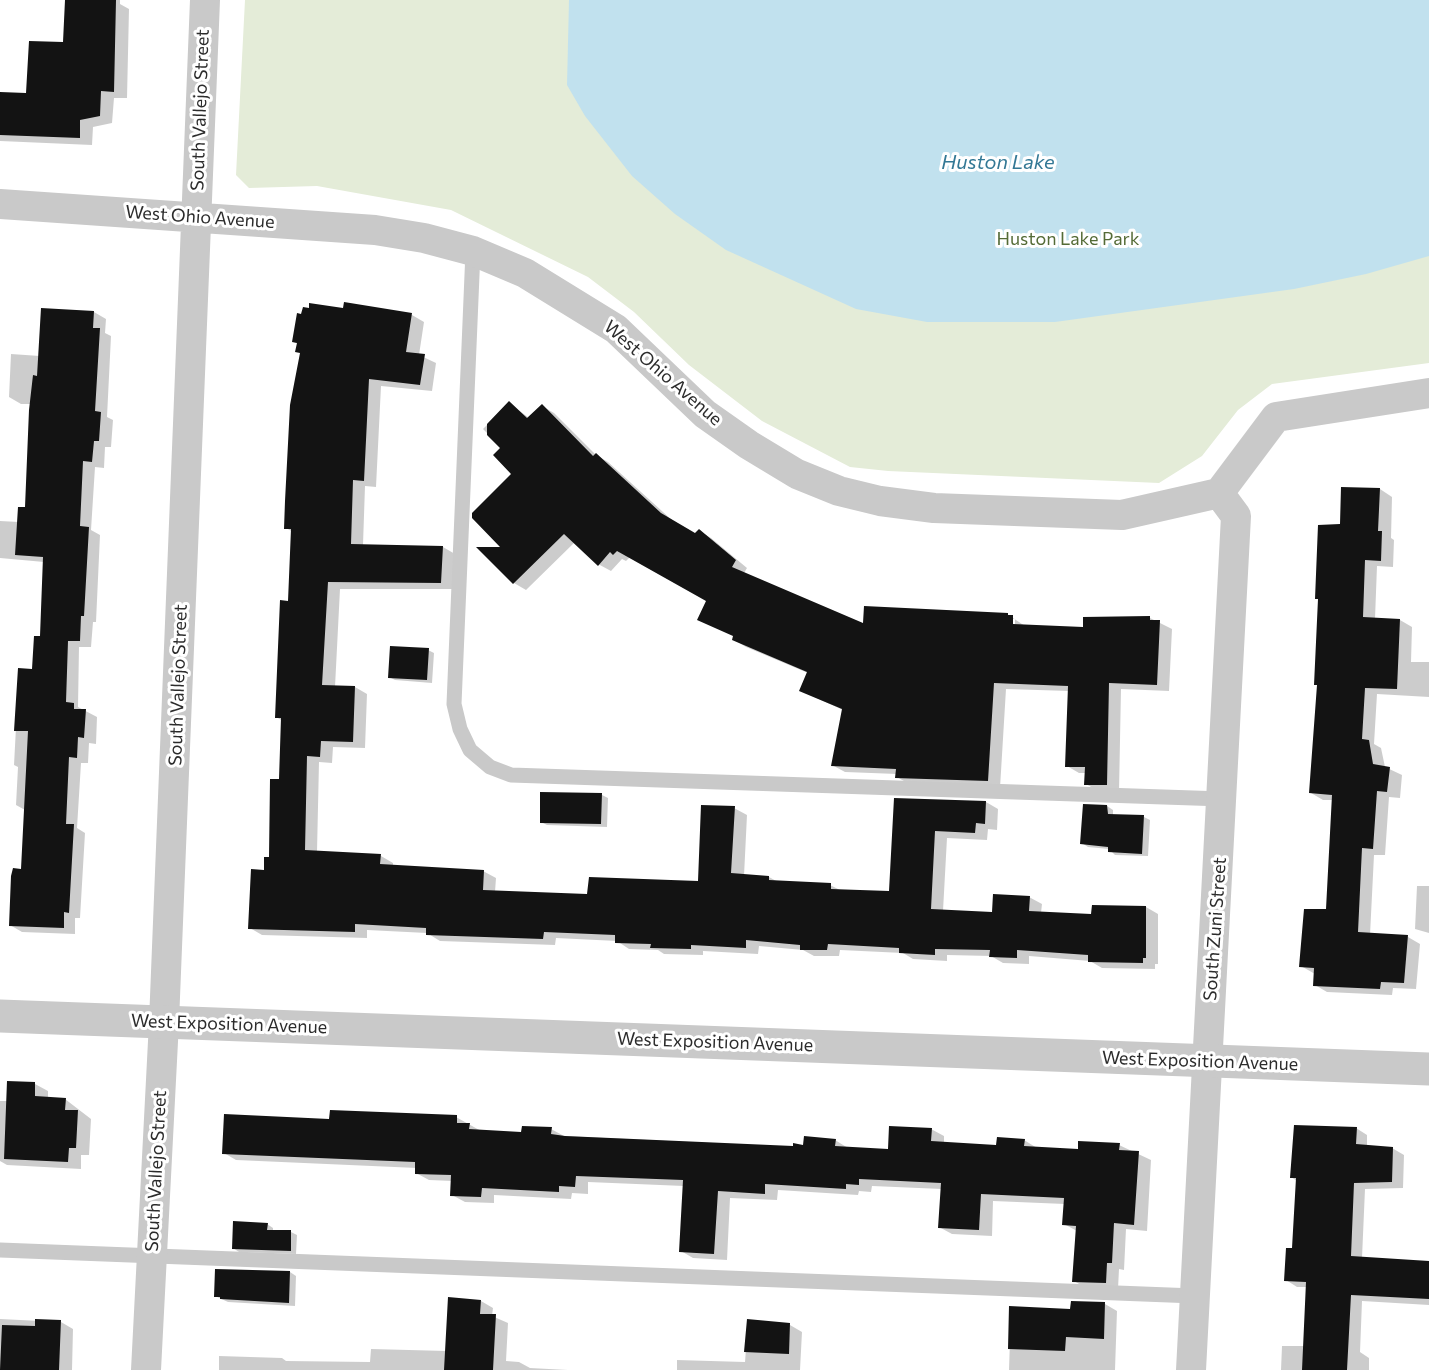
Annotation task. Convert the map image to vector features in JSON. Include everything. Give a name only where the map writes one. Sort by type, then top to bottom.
[{"type":"street","name":"South Vallejo Street","points":[[146,1370],[164,1022],[205,0]]},
{"type":"street","name":"West Ohio Avenue","points":[[0,204],[375,230],[424,237],[473,251],[525,273],[616,329],[705,414],[797,474],[839,491],[880,501],[934,508],[1122,515],[1219,493]]},
{"type":"street","points":[[1219,493],[1276,417],[1429,393]]},
{"type":"street","name":"South Zuni Street","points":[[1191,1370],[1223,799],[1236,516],[1219,493]]},
{"type":"street","name":"West Exposition Avenue","points":[[0,1016],[1429,1069]]},
{"type":"lane","points":[[473,251],[454,704],[460,729],[471,750],[490,767],[511,775],[1223,799]]},
{"type":"lane","points":[[0,1250],[1195,1296]]},
{"type":"green space","name":"Huston Lake Park","points":[[245,0],[1429,0],[1429,363],[1272,384],[1238,410],[1202,456],[1159,483],[888,471],[850,467],[762,421],[689,365],[634,312],[588,277],[451,210],[317,186],[249,188],[236,175]]},
{"type":"water","name":"Huston Lake","points":[[569,0],[1429,0],[1429,256],[1366,274],[1294,289],[1055,322],[927,322],[856,309],[726,250],[675,214],[632,176],[585,116],[567,85]]},
{"type":"building","points":[[65,0],[116,0],[114,92],[101,91],[100,116],[80,120],[80,138],[0,135],[0,92],[26,93],[29,41],[63,42]]},
{"type":"building","points":[[344,302],[412,313],[406,352],[425,354],[420,385],[369,379],[364,481],[353,480],[351,544],[443,546],[441,583],[328,582],[322,685],[355,686],[353,742],[321,741],[320,757],[307,756],[305,850],[381,854],[380,864],[484,870],[483,890],[587,894],[589,877],[698,881],[701,805],[735,806],[731,873],[769,876],[769,880],[831,883],[831,889],[889,891],[894,798],[986,801],[985,824],[976,823],[975,833],[935,831],[931,909],[992,912],[993,894],[1030,896],[1029,911],[1091,914],[1092,905],[1146,906],[1146,958],[1143,958],[1143,963],[1088,962],[1088,955],[1017,950],[1017,958],[989,957],[990,950],[935,949],[935,955],[899,953],[899,948],[828,944],[827,950],[800,950],[800,945],[746,940],[746,948],[691,945],[691,949],[650,948],[651,944],[615,943],[615,935],[544,932],[543,939],[426,935],[426,928],[355,924],[355,932],[248,929],[251,869],[264,870],[264,857],[269,857],[270,779],[279,779],[281,718],[275,718],[280,600],[288,601],[291,529],[284,529],[285,501],[290,405],[300,353],[295,352],[297,343],[292,342],[297,313],[301,314],[303,307],[309,308],[309,303],[343,308]]},
{"type":"building","points":[[41,308],[94,311],[93,328],[100,328],[95,411],[101,412],[99,441],[94,441],[92,462],[83,461],[80,526],[89,527],[84,616],[81,616],[80,641],[68,641],[66,702],[74,703],[74,709],[86,709],[84,738],[78,737],[77,758],[69,757],[66,824],[74,824],[69,913],[64,912],[64,928],[9,926],[11,876],[13,868],[21,869],[28,731],[14,731],[18,668],[32,669],[34,636],[40,636],[43,557],[15,555],[18,507],[25,507],[29,410],[33,375],[37,376]]},
{"type":"building","points":[[509,401],[527,418],[542,404],[593,456],[596,453],[661,513],[695,533],[699,529],[736,560],[732,567],[863,623],[864,606],[1008,613],[1008,615],[1013,615],[1013,624],[1083,627],[1083,617],[1150,616],[1150,620],[1160,620],[1157,685],[1109,683],[1107,785],[1084,785],[1085,767],[1065,767],[1068,686],[994,683],[988,781],[895,778],[896,769],[831,766],[842,709],[799,691],[807,672],[732,640],[733,636],[697,620],[706,601],[617,551],[613,555],[610,552],[598,566],[564,534],[513,584],[476,547],[500,547],[472,518],[472,513],[511,474],[493,455],[500,448],[487,435],[487,424]]},
{"type":"building","points":[[1341,487],[1380,488],[1378,531],[1382,531],[1381,561],[1365,560],[1363,617],[1400,619],[1397,689],[1365,688],[1362,739],[1369,740],[1373,764],[1390,767],[1387,792],[1377,791],[1373,849],[1362,848],[1358,932],[1408,935],[1404,983],[1381,982],[1380,989],[1313,986],[1314,968],[1299,967],[1304,909],[1326,909],[1332,795],[1309,793],[1317,685],[1314,685],[1318,599],[1315,599],[1318,525],[1340,524]]},
{"type":"building","points":[[390,646],[429,648],[427,680],[388,678]]},
{"type":"building","points":[[540,792],[602,793],[601,824],[540,823]]},
{"type":"building","points":[[1083,804],[1107,805],[1108,814],[1144,815],[1142,854],[1108,852],[1108,847],[1080,844]]},
{"type":"building","points":[[7,1081],[35,1082],[35,1096],[66,1098],[65,1110],[78,1110],[76,1148],[69,1148],[68,1162],[4,1159]]},
{"type":"building","points":[[330,1110],[457,1115],[457,1123],[470,1123],[469,1129],[521,1132],[522,1126],[552,1127],[551,1134],[565,1136],[793,1146],[793,1143],[803,1145],[804,1136],[836,1139],[835,1146],[888,1149],[889,1126],[932,1128],[931,1141],[996,1145],[997,1137],[1025,1139],[1024,1146],[1078,1149],[1078,1141],[1120,1143],[1119,1150],[1139,1151],[1134,1225],[1114,1223],[1112,1263],[1107,1263],[1106,1283],[1072,1282],[1076,1226],[1062,1225],[1064,1198],[981,1194],[979,1230],[938,1228],[941,1183],[859,1179],[859,1185],[846,1184],[846,1189],[765,1184],[765,1194],[718,1191],[714,1254],[679,1252],[683,1180],[576,1176],[575,1187],[559,1186],[559,1192],[482,1188],[481,1197],[450,1196],[451,1175],[415,1174],[415,1162],[222,1154],[224,1114],[329,1119]]},
{"type":"building","points":[[1294,1125],[1357,1127],[1356,1144],[1393,1147],[1392,1182],[1354,1183],[1351,1256],[1429,1261],[1429,1299],[1351,1295],[1347,1370],[1302,1370],[1306,1282],[1284,1281],[1286,1248],[1292,1248],[1296,1178],[1290,1178]]},
{"type":"building","points":[[233,1221],[268,1223],[267,1230],[291,1230],[291,1251],[232,1249]]},
{"type":"building","points":[[215,1269],[290,1271],[289,1303],[214,1297]]},
{"type":"building","points":[[448,1297],[481,1300],[480,1314],[496,1314],[493,1370],[444,1370]]},
{"type":"building","points":[[1071,1301],[1105,1302],[1104,1339],[1066,1337],[1065,1351],[1008,1349],[1009,1306],[1070,1309]]},
{"type":"building","points":[[35,1319],[61,1320],[59,1370],[0,1370],[2,1325],[35,1326]]},
{"type":"building","points":[[747,1319],[790,1323],[789,1354],[744,1352]]}]
